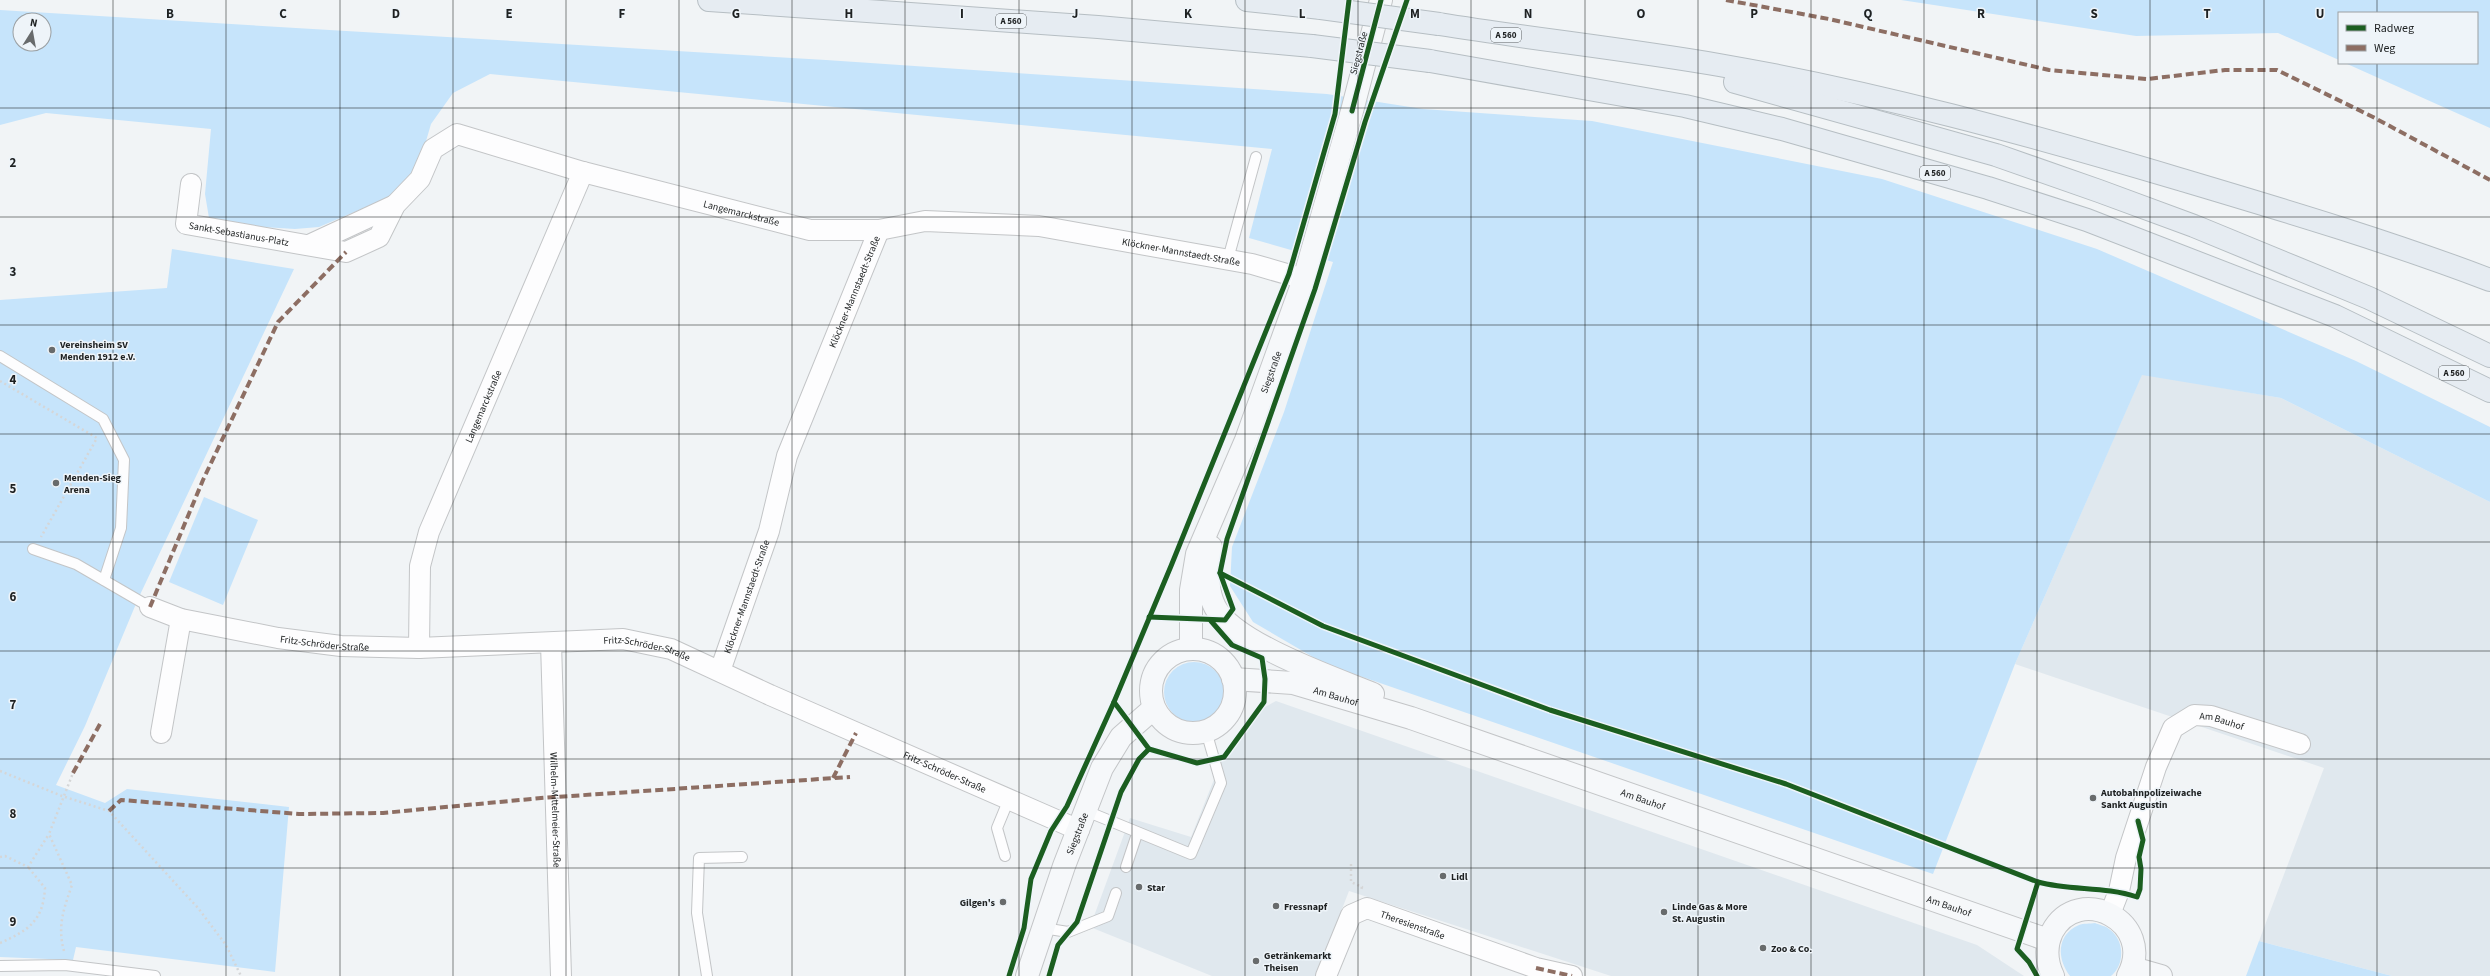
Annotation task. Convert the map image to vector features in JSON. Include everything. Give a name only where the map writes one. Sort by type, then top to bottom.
[{"type":"highway","name":"A 560","points":[[709,0],[1098,27],[1312,46],[1430,62],[1685,106],[1782,129],[1988,188],[2087,220],[2335,316],[2490,391]]},
{"type":"highway","name":"A 560","points":[[1246,0],[1321,8],[1439,24],[1574,45],[1682,69],[1773,92],[2003,158],[2194,226],[2362,294],[2490,356]]},
{"type":"highway","points":[[1574,45],[1718,65],[1798,81],[2008,130],[2289,212],[2369,237],[2490,280]]},
{"type":"main road","name":"Siegstraße","points":[[1191,649],[1191,590],[1197,554],[1214,518],[1246,440],[1304,279],[1352,112],[1381,0]]},
{"type":"main road","points":[[1214,518],[1208,571],[1209,589],[1215,607],[1224,620],[1246,636],[1281,655],[1389,701],[1411,718]]},
{"type":"main road","points":[[1191,649],[1205,651],[1217,657],[1227,666],[1233,679],[1235,692],[1233,704],[1222,720],[1206,731],[1194,733],[1182,732],[1161,718],[1154,708],[1151,695],[1152,681],[1157,669],[1166,659],[1178,652],[1191,649]]},
{"type":"main road","name":"Am Bauhof","points":[[1233,679],[1293,683],[1411,718],[2048,940]]},
{"type":"main road","name":"Siegstraße","points":[[1027,976],[1043,928],[1102,768],[1121,737],[1154,708]]},
{"type":"main road","points":[[2053,976],[2046,954],[2048,940],[2055,927],[2066,916],[2080,910],[2096,909],[2110,914],[2121,921],[2131,937],[2135,955],[2131,972],[2161,976]]},
{"type":"street","name":"Langemarckstraße","points":[[456,134],[583,172],[810,230],[879,230]]},
{"type":"street","name":"Sankt-Sebastianus-Platz","points":[[191,184],[186,224],[346,252],[380,237],[394,206],[420,179],[433,149],[456,134]]},
{"type":"street","name":"Langemarckstraße","points":[[419,648],[420,566],[429,532],[583,172]]},
{"type":"street","name":"Klöckner-Mannstaedt-Straße","points":[[720,670],[769,531],[787,456],[879,230],[925,221],[1039,226],[1228,259],[1252,264],[1304,279]]},
{"type":"street","name":"Fritz-Schröder-Straße","points":[[150,607],[181,619],[278,638],[341,646],[419,648],[623,639],[671,649],[720,670],[763,692],[1009,799],[1082,820]]},
{"type":"street","points":[[161,733],[181,619]]},
{"type":"street","name":"Wilhelm-Mittelmeier-Straße","points":[[551,643],[561,976]]},
{"type":"street","name":"Am Bauhof","points":[[2110,914],[2119,892],[2126,858],[2154,774],[2167,738],[2173,728],[2194,715],[2211,716],[2300,744]]},
{"type":"street","name":"Theresienstraße","points":[[1351,915],[1367,908],[1536,968],[1572,976]]},
{"type":"street","points":[[1326,976],[1351,915]]},
{"type":"lane","points":[[1228,259],[1256,157]]},
{"type":"lane","points":[[0,356],[103,419],[124,460],[121,528],[104,580]]},
{"type":"lane","points":[[33,549],[76,564],[150,607]]},
{"type":"lane","points":[[1082,820],[1137,834],[1191,854],[1221,783],[1206,731]]},
{"type":"lane","points":[[1005,856],[997,828],[1009,799]]},
{"type":"lane","points":[[1126,867],[1137,834]]},
{"type":"lane","points":[[707,976],[697,913],[699,858],[742,857]]},
{"type":"lane","points":[[1043,928],[1068,932],[1108,916],[1116,893]]},
{"type":"lane","points":[[0,966],[65,965],[155,976]]},
{"type":"path","points":[[0,381],[96,438],[33,549]]},
{"type":"path","points":[[0,771],[62,796],[109,811],[198,908],[226,945],[241,976]]},
{"type":"path","points":[[28,867],[50,834],[62,796],[73,773]]},
{"type":"path","points":[[50,834],[72,884],[60,920],[60,936],[65,953],[65,965]]},
{"type":"path","points":[[0,857],[5,856],[28,867],[45,888],[44,903],[36,921],[25,930],[0,943]]},
{"type":"path","points":[[1351,864],[1351,882],[1362,887],[1351,915]]},
{"type":"shaded area","points":[[1901,0],[2490,0],[2490,128],[2347,64],[2478,64],[2478,12],[2338,12],[2338,60],[2278,33],[2136,36]]},
{"type":"shaded area","points":[[0,10],[33,12],[12,12],[12,52],[52,52],[52,13],[826,60],[1327,94],[1423,109],[1592,121],[1882,179],[2097,249],[2356,361],[2490,427],[2490,502],[2281,398],[2142,375],[2015,664],[1933,874],[1325,664],[1253,622],[1230,586],[1232,547],[1284,412],[1333,262],[1249,238],[1272,149],[490,74],[453,93],[431,124],[417,172],[399,193],[319,227],[295,229],[263,227],[209,218],[205,194],[211,129],[46,113],[0,125]]},
{"type":"shaded area","points":[[172,249],[294,269],[138,599],[85,726],[56,785],[105,803],[127,789],[289,807],[275,972],[76,947],[73,960],[0,957],[0,300],[167,288]]},
{"type":"shaded area","points":[[2142,374],[2281,398],[2490,502],[2490,976],[2392,976],[2259,941],[2324,768],[2015,664]]},
{"type":"shaded area","points":[[204,497],[258,520],[223,605],[169,582]]},
{"type":"shaded area","points":[[1188,662],[1200,662],[1211,667],[1219,675],[1224,686],[1222,704],[1211,717],[1200,722],[1188,722],[1177,717],[1169,709],[1164,698],[1164,686],[1169,675],[1177,667]]},
{"type":"shaded area","points":[[1276,701],[1977,945],[2024,976],[1611,976],[1349,891],[1316,976],[1212,976],[1090,927],[1130,818],[1191,837],[1221,762],[1263,708]]},
{"type":"shaded area","points":[[2095,923],[2108,928],[2118,939],[2121,952],[2119,966],[2111,976],[2070,976],[2061,955],[2063,941],[2071,929],[2082,924]]},
{"type":"shaded area","points":[[2259,941],[2392,976],[2246,976]]},
{"type":"marked path","points":[[1726,0],[1829,19],[2049,70],[2147,79],[2225,70],[2277,70],[2373,117],[2490,180]]},
{"type":"marked path","points":[[150,607],[203,480],[278,322],[346,252]]},
{"type":"marked path","points":[[73,773],[100,724]]},
{"type":"marked path","points":[[833,778],[856,733]]},
{"type":"marked path","points":[[109,811],[121,800],[299,814],[383,813],[541,798],[850,777]]},
{"type":"marked path","points":[[1536,968],[1572,976]]},
{"type":"cycle path","points":[[1009,976],[1024,928],[1031,879],[1051,831],[1067,806],[1114,702],[1171,566],[1289,274],[1335,114],[1349,0]]},
{"type":"cycle path","points":[[1352,111],[1381,0]]},
{"type":"cycle path","points":[[1149,617],[1225,620],[1233,609],[1220,573],[1227,539],[1315,289],[1365,122],[1407,0]]},
{"type":"cycle path","points":[[1220,573],[1323,626],[1550,710],[1786,784],[2038,882]]},
{"type":"cycle path","points":[[1114,702],[1149,749],[1197,763],[1224,757],[1264,702],[1265,679],[1262,658],[1232,645],[1211,621]]},
{"type":"cycle path","points":[[1049,976],[1058,945],[1077,922],[1121,792],[1139,759],[1149,749]]},
{"type":"cycle path","points":[[2037,976],[2029,962],[2017,949],[2038,882],[2063,887],[2112,891],[2137,897],[2140,889],[2141,869],[2139,857],[2143,840],[2138,821]]},
{"type":"place","name":"Vereinsheim SV Menden 1912 e.V.","points":[[52,350]]},
{"type":"place","name":"Menden-Sieg Arena","points":[[56,483]]},
{"type":"place","name":"Autobahnpolizeiwache Sankt Augustin","points":[[2093,798]]},
{"type":"place","name":"Lidl","points":[[1443,876]]},
{"type":"place","name":"Star","points":[[1139,887]]},
{"type":"place","name":"Gilgen's","points":[[1003,902]]},
{"type":"place","name":"Fressnapf","points":[[1276,906]]},
{"type":"place","name":"Linde Gas & More St. Augustin","points":[[1664,912]]},
{"type":"place","name":"Zoo & Co.","points":[[1763,948]]},
{"type":"place","name":"Getränkemarkt Theisen","points":[[1256,961]]}]
